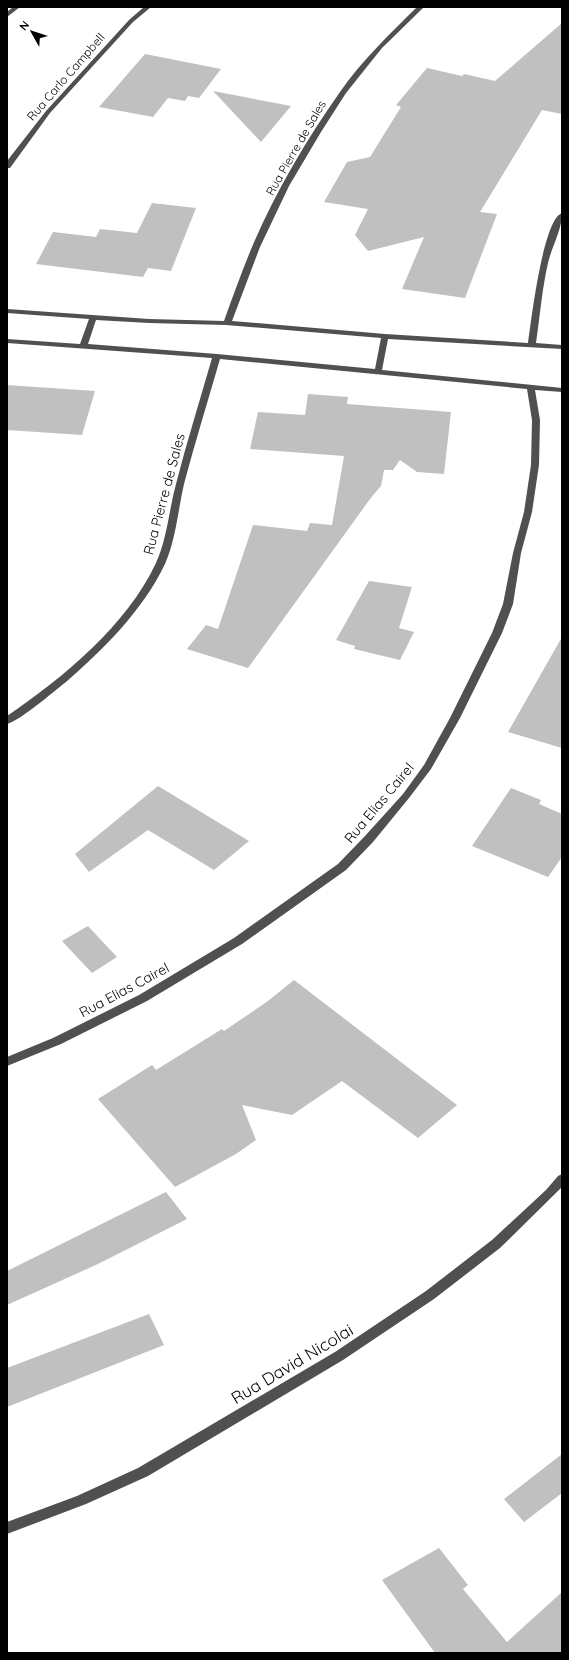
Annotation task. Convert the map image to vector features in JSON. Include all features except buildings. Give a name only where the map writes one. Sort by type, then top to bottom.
[{"type":"street","points":[[7,15],[17,7]]},
{"type":"street","name":"Rua Carlo Campbell","points":[[7,166],[48,112],[131,21],[148,7]]},
{"type":"street","name":"Rua Pierre de Sales","points":[[227,323],[256,247],[285,186],[317,132],[343,92],[380,47],[421,7]]},
{"type":"street","points":[[532,345],[540,281],[553,232],[562,215]]},
{"type":"street","points":[[7,312],[93,318],[227,323],[385,336],[562,347]]},
{"type":"street","points":[[83,346],[93,318]]},
{"type":"street","points":[[378,372],[385,336]]},
{"type":"street","points":[[7,341],[216,356],[562,390]]},
{"type":"street","name":"Rua Pierre de Sales","points":[[7,721],[42,696],[81,662],[131,610],[149,585],[161,563],[177,494],[216,356]]},
{"type":"street","name":"Rua Elias Cairel","points":[[7,1062],[57,1041],[143,998],[238,941],[342,867],[370,839],[406,796],[428,767],[455,718],[497,633],[508,604],[517,553],[528,512],[535,464],[536,420],[531,388]]},
{"type":"street","name":"Rua David Nicolai","points":[[7,1528],[81,1500],[143,1472],[339,1356],[430,1296],[496,1244],[550,1193],[562,1179]]}]
